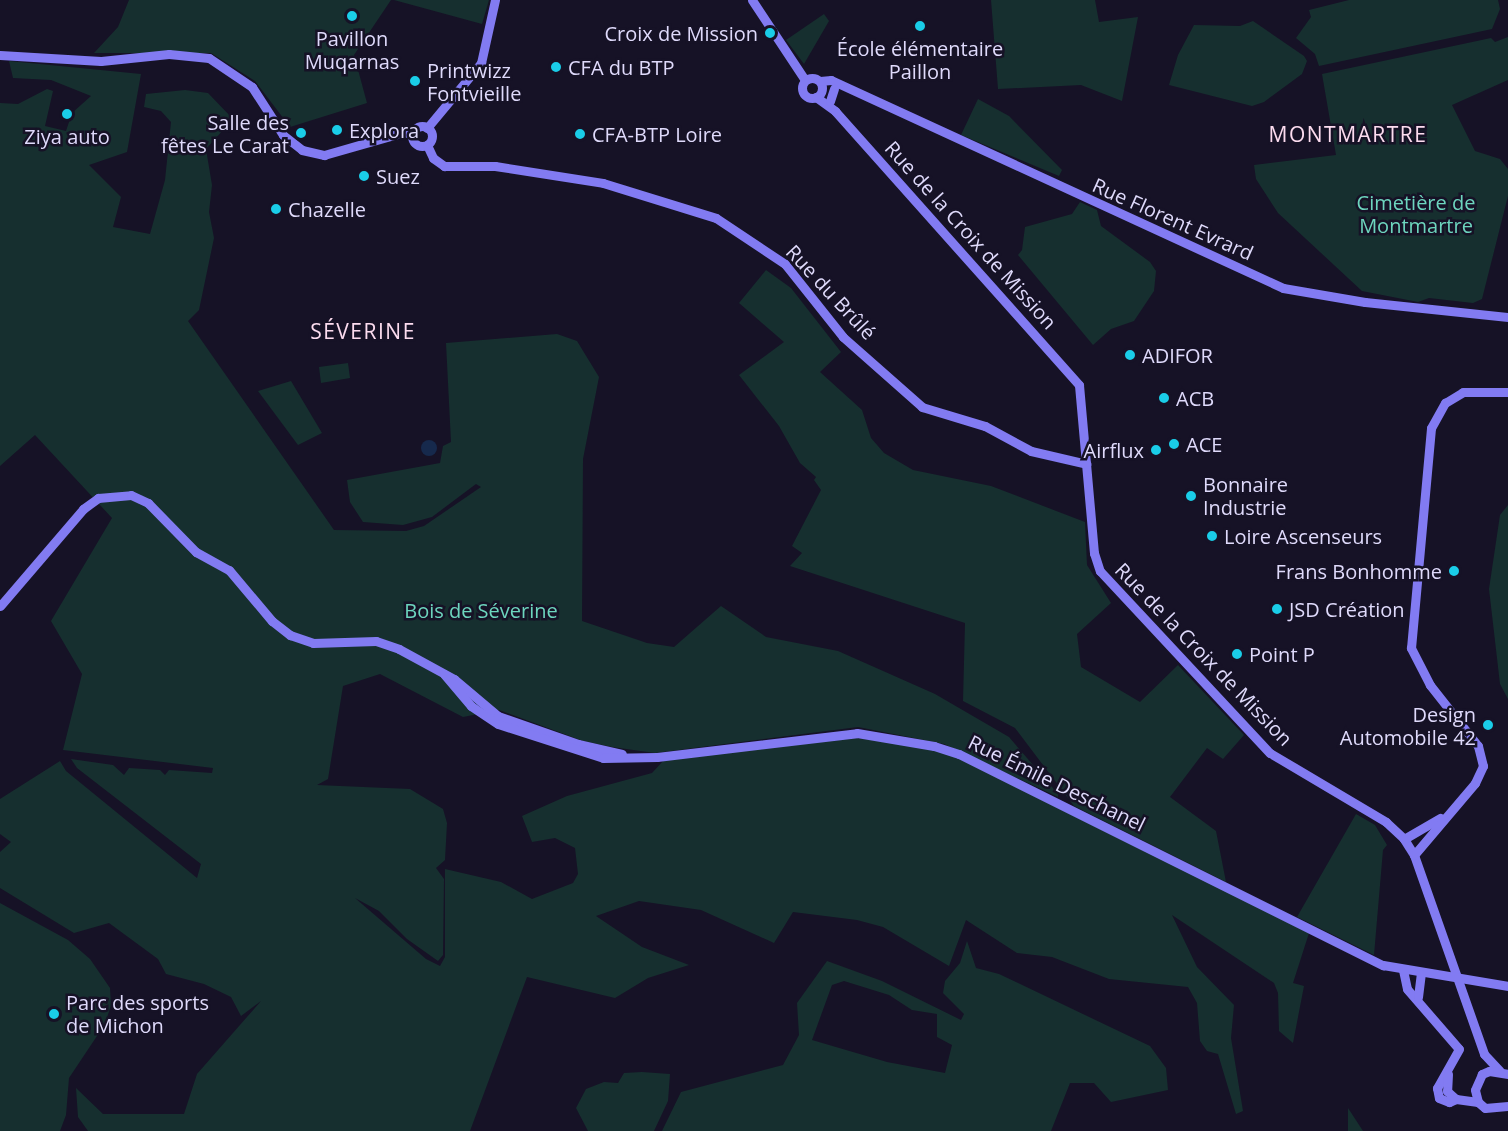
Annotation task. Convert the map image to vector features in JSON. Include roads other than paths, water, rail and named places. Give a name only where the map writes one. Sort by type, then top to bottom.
[{"type":"main road","points":[[428,128],[481,63],[495,0]]},
{"type":"main road","points":[[752,0],[805,80],[803,93],[820,89]]},
{"type":"main road","points":[[0,55],[101,61],[169,54],[209,58],[252,87],[283,135],[302,150],[324,155],[404,132],[413,134]]},
{"type":"main road","name":"Rue Florent Evrard","points":[[805,80],[813,78],[820,89],[831,80],[838,88],[1283,288],[1508,317]]},
{"type":"main road","points":[[830,101],[838,88]]},
{"type":"main road","name":"Rue de la Croix de Mission","points":[[820,89],[835,111]]},
{"type":"main road","name":"Rue de la Croix de Mission","points":[[820,89],[835,111],[1072,375],[1082,398],[1094,553],[1100,571],[1270,753],[1386,822],[1404,839],[1414,855],[1484,1054]]},
{"type":"main road","points":[[418,127],[428,128],[432,135],[427,145],[415,143],[413,134],[418,127]]},
{"type":"main road","name":"Rue du Brûlé","points":[[427,145],[433,159],[444,166],[495,166],[570,177],[662,201],[736,228],[786,264],[843,337],[922,406],[985,426],[1031,451],[1087,464]]},
{"type":"main road","points":[[1414,855],[1481,775],[1483,756],[1422,674],[1411,648],[1431,428],[1445,403],[1463,392],[1508,392]]},
{"type":"main road","name":"Rue Émile Deschanel","points":[[0,606],[83,509],[98,498],[131,495],[148,503],[196,552],[229,570],[272,621],[290,635],[313,643],[376,641],[399,649],[444,674],[471,706],[498,724],[603,758],[642,758],[856,733],[934,746],[959,754],[1383,964],[1426,975],[1508,986]]},
{"type":"main road","points":[[1404,839],[1447,813]]},
{"type":"main road","points":[[1403,970],[1407,989],[1418,997],[1459,1049],[1437,1088],[1441,1100],[1453,1102],[1475,1090],[1482,1074],[1484,1054]]},
{"type":"main road","points":[[1418,997],[1426,975]]},
{"type":"main road","points":[[1484,1054],[1504,1072]]},
{"type":"main road","points":[[1449,1069],[1447,1091],[1460,1099],[1478,1102],[1485,1108],[1506,1109]]},
{"type":"main road","points":[[1482,1074],[1504,1072]]},
{"type":"main road","points":[[1475,1090],[1478,1102]]},
{"type":"water","points":[[426,440],[432,440],[437,448],[435,454],[426,456],[421,451],[421,445]]},
{"type":"place","name":"Pavillon Muqarnas","points":[[352,16]]},
{"type":"place","name":"École élémentaire Paillon","points":[[920,26]]},
{"type":"place","name":"Croix de Mission","points":[[770,33]]},
{"type":"place","name":"CFA du BTP","points":[[556,67]]},
{"type":"place","name":"Printwizz Fontvieille","points":[[415,81]]},
{"type":"place","name":"Ziya auto","points":[[67,114]]},
{"type":"place","name":"Explora","points":[[337,130]]},
{"type":"place","name":"Salle des fêtes Le Carat","points":[[301,133]]},
{"type":"place","name":"CFA-BTP Loire","points":[[580,134]]},
{"type":"place","name":"Suez","points":[[364,176]]},
{"type":"place","name":"Chazelle","points":[[276,209]]},
{"type":"place","name":"ADIFOR","points":[[1130,355]]},
{"type":"place","name":"ACB","points":[[1164,398]]},
{"type":"place","name":"ACE","points":[[1174,444]]},
{"type":"place","name":"Airflux","points":[[1156,450]]},
{"type":"place","name":"Bonnaire Industrie","points":[[1191,496]]},
{"type":"place","name":"Loire Ascenseurs","points":[[1212,536]]},
{"type":"place","name":"Frans Bonhomme","points":[[1454,571]]},
{"type":"place","name":"JSD Création","points":[[1277,609]]},
{"type":"place","name":"Point P","points":[[1237,654]]},
{"type":"place","name":"Design Automobile 42","points":[[1488,725]]},
{"type":"place","name":"Parc des sports de Michon","points":[[54,1014]]},
{"type":"district","name":"MONTMARTRE","points":[[1348,134]]},
{"type":"district","name":"SÉVERINE","points":[[363,331]]},
{"type":"park label","name":"Cimetière de Montmartre","points":[[1416,214]]},
{"type":"park label","name":"Bois de Séverine","points":[[481,610]]}]
